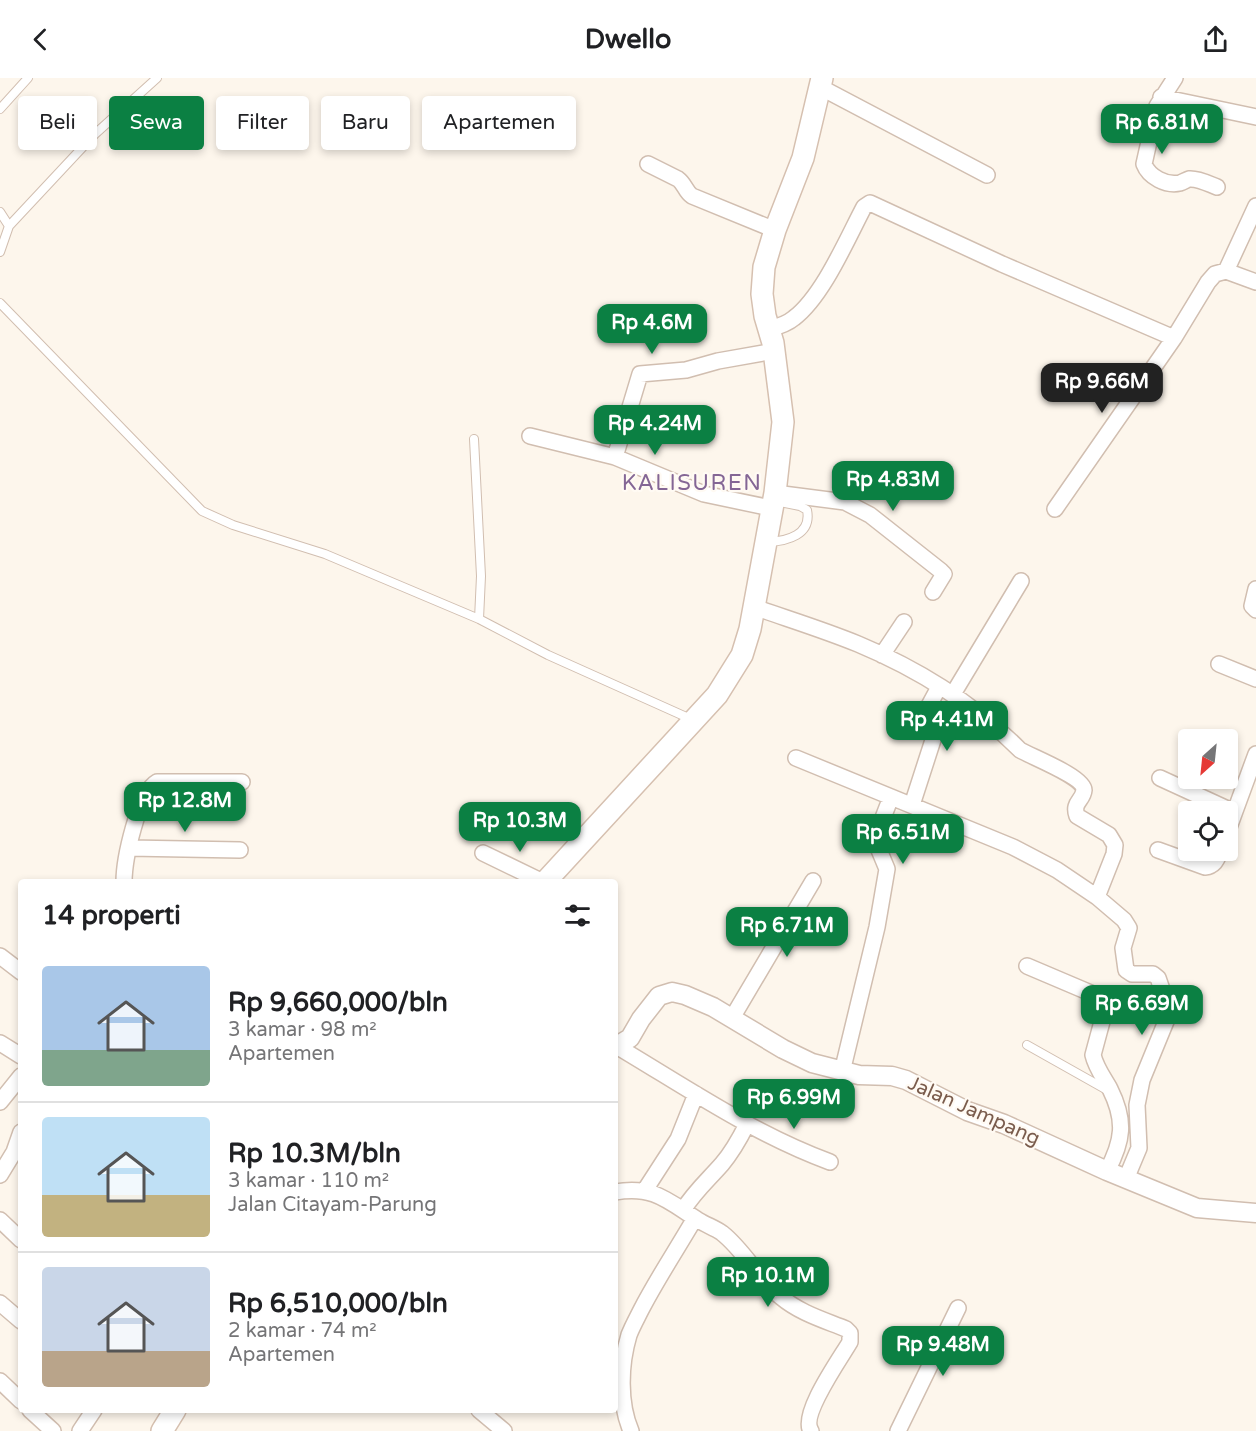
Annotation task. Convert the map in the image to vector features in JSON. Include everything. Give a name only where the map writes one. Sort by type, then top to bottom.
[{"type":"main road","points":[[547,879],[717,695],[742,655],[750,629],[773,501],[783,422],[774,351],[765,316],[762,284],[764,267],[775,230],[803,158],[820,82]]},
{"type":"main road","points":[[162,1431],[173,1413]]},
{"type":"street","points":[[1175,78],[1156,106],[1144,164],[1147,171],[1172,184],[1189,179],[1217,187]]},
{"type":"street","points":[[820,82],[987,175]]},
{"type":"street","points":[[1161,97],[1256,117]]},
{"type":"street","points":[[648,164],[678,178],[686,192],[692,196],[775,230]]},
{"type":"street","points":[[769,329],[794,318],[816,294],[864,207],[870,203],[1002,264],[1174,338]]},
{"type":"street","points":[[1226,271],[1256,206]]},
{"type":"street","points":[[1055,509],[1174,338],[1215,274],[1226,271],[1256,282]]},
{"type":"street","points":[[615,457],[640,374],[643,372],[686,370],[718,361],[774,351]]},
{"type":"street","points":[[531,436],[615,457],[704,494],[773,501],[806,495],[845,502],[870,515],[944,574],[933,592]]},
{"type":"street","points":[[912,805],[933,740],[933,730],[925,713],[946,691],[1021,581]]},
{"type":"street","points":[[1256,589],[1252,606],[1256,610]]},
{"type":"street","points":[[754,607],[882,655],[946,691],[972,708],[1020,750],[1068,774],[1083,786],[1084,792],[1075,807],[1077,816],[1109,835],[1115,845],[1114,854],[1097,897]]},
{"type":"street","points":[[882,655],[904,622]]},
{"type":"street","points":[[1219,664],[1256,679]]},
{"type":"street","points":[[1238,801],[1256,754]]},
{"type":"street","points":[[796,758],[1013,847],[1058,870],[1097,897],[1124,920],[1129,928],[1123,948],[1128,973],[1153,974],[1158,978],[1167,1004],[1167,1019],[1142,1080],[1137,1105],[1139,1148],[1126,1179]]},
{"type":"street","points":[[1160,778],[1210,801]]},
{"type":"street","points":[[124,879],[129,848],[143,800],[154,783],[242,782]]},
{"type":"street","points":[[842,1071],[877,927],[887,868],[877,845],[876,836],[891,798]]},
{"type":"street","points":[[129,848],[240,850]]},
{"type":"street","points":[[1158,850],[1178,857]]},
{"type":"street","points":[[483,854],[537,879]]},
{"type":"street","points":[[1188,861],[1205,867],[1211,866],[1216,861]]},
{"type":"street","points":[[732,1018],[813,880]]},
{"type":"street","points":[[0,956],[18,970]]},
{"type":"street","points":[[1027,966],[1106,1002],[1107,1006],[1093,1055],[1095,1064],[1111,1092],[1121,1122],[1120,1140],[1107,1171]]},
{"type":"street","name":"Jalan Jampang","points":[[618,1046],[630,1038],[654,1001],[672,992],[698,1000],[812,1063],[842,1071],[892,1076],[906,1080],[967,1111],[1004,1124],[1107,1171],[1197,1208],[1256,1213]]},
{"type":"street","points":[[0,1043],[18,1054]]},
{"type":"street","points":[[618,1048],[747,1124],[786,1144],[830,1162]]},
{"type":"street","points":[[0,1102],[18,1080]]},
{"type":"street","points":[[645,1190],[678,1139],[696,1094]]},
{"type":"street","points":[[631,1431],[626,1417],[623,1394],[623,1368],[629,1335],[689,1214],[699,1187],[736,1146],[747,1124]]},
{"type":"street","points":[[0,1175],[18,1155]]},
{"type":"street","points":[[618,1192],[645,1190],[722,1232],[781,1298],[811,1316],[846,1329],[850,1333],[850,1342],[813,1406],[808,1422],[811,1431]]},
{"type":"street","points":[[0,1220],[18,1237]]},
{"type":"street","points":[[0,1303],[18,1318]]},
{"type":"street","points":[[898,1431],[958,1308]]},
{"type":"street","points":[[0,1381],[18,1398]]},
{"type":"street","points":[[33,1413],[53,1431]]},
{"type":"street","points":[[80,1431],[92,1413]]},
{"type":"street","points":[[483,1413],[504,1431]]},
{"type":"lane","points":[[0,109],[28,78]]},
{"type":"lane","points":[[0,252],[9,226],[95,134],[155,78]]},
{"type":"lane","points":[[0,212],[9,226]]},
{"type":"lane","points":[[0,303],[202,512],[233,525],[325,555],[479,619],[548,655],[694,721]]},
{"type":"lane","points":[[474,439],[482,576],[479,619]]},
{"type":"lane","points":[[765,543],[788,541],[798,535],[808,516],[807,510],[800,506],[773,501]]},
{"type":"lane","points":[[1027,1045],[1111,1092]]},
{"type":"district","name":"KALISUREN","points":[[692,483]]}]
